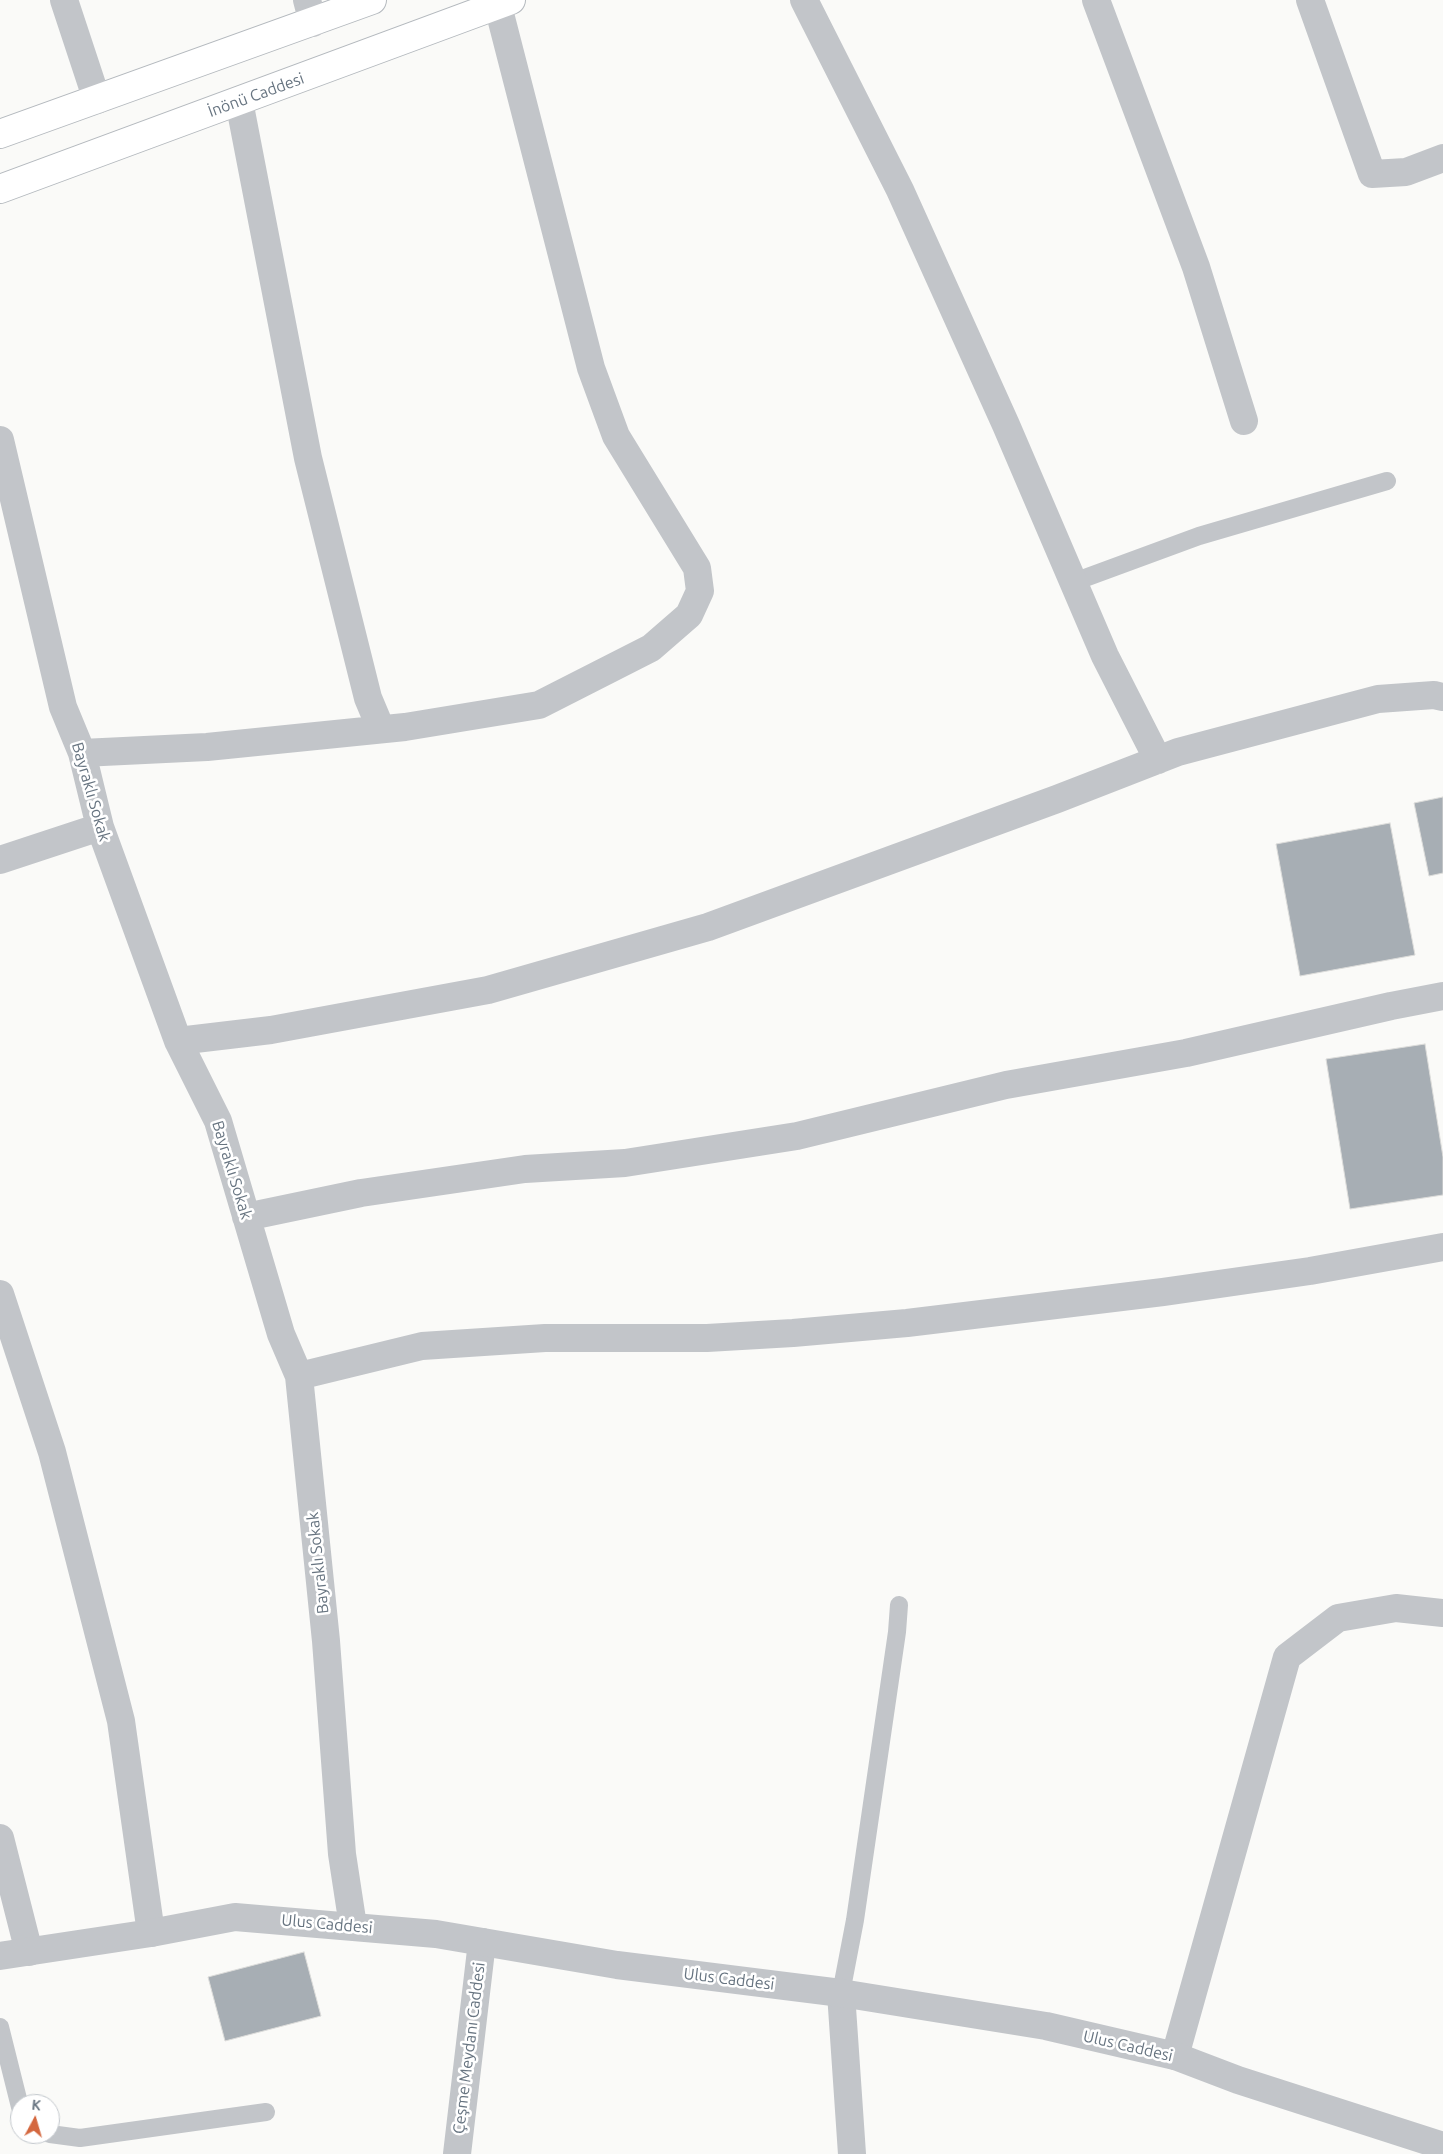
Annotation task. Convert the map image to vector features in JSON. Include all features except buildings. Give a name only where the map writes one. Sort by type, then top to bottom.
[{"type":"main road","points":[[0,134],[97,100],[310,11],[372,0]]},
{"type":"main road","name":"İnönü Caddesi","points":[[0,189],[505,3]]},
{"type":"street","points":[[64,0],[97,100]]},
{"type":"street","points":[[804,0],[900,190],[1105,656],[1158,760]]},
{"type":"street","points":[[1096,0],[1196,267],[1244,421]]},
{"type":"street","points":[[1310,0],[1372,174],[1406,172],[1443,158]]},
{"type":"street","points":[[82,754],[207,746],[381,729],[539,705],[651,648],[688,614],[700,591],[698,568],[616,436],[591,368],[505,3]]},
{"type":"street","points":[[240,101],[308,458],[368,698],[381,729]]},
{"type":"street","name":"Bayraklı Sokak","points":[[0,440],[63,706],[82,754],[100,827],[178,1041],[218,1121],[282,1334],[299,1376],[326,1641],[342,1854],[353,1926]]},
{"type":"street","points":[[178,1041],[271,1030],[488,990],[708,927],[1057,799],[1178,752],[1378,700],[1434,695],[1443,697]]},
{"type":"street","points":[[0,860],[100,827]]},
{"type":"street","points":[[246,1217],[361,1193],[525,1169],[625,1163],[797,1136],[1006,1085],[1186,1053],[1443,996]]},
{"type":"street","points":[[299,1376],[422,1346],[545,1338],[707,1338],[794,1333],[907,1323],[1163,1292],[1310,1271],[1443,1247]]},
{"type":"street","points":[[0,1294],[52,1452],[121,1721],[151,1933]]},
{"type":"street","points":[[1175,2056],[1287,1657],[1338,1618],[1396,1608],[1442,1608]]},
{"type":"street","points":[[0,1838],[29,1952]]},
{"type":"street","name":"Ulus Caddesi","points":[[0,1956],[151,1933],[235,1917],[436,1934],[617,1965],[841,1993],[1046,2026],[1175,2056],[1238,2080],[1443,2146]]},
{"type":"street","name":"Çeşme Meydanı Caddesi","points":[[457,2154],[482,1942]]},
{"type":"street","points":[[841,1993],[852,2154]]},
{"type":"lane","points":[[1074,582],[1199,536],[1387,481]]},
{"type":"lane","points":[[841,1993],[857,1910],[897,1632],[899,1605]]},
{"type":"lane","points":[[0,2028],[17,2094]]},
{"type":"lane","points":[[60,2135],[80,2138],[266,2112]]}]
